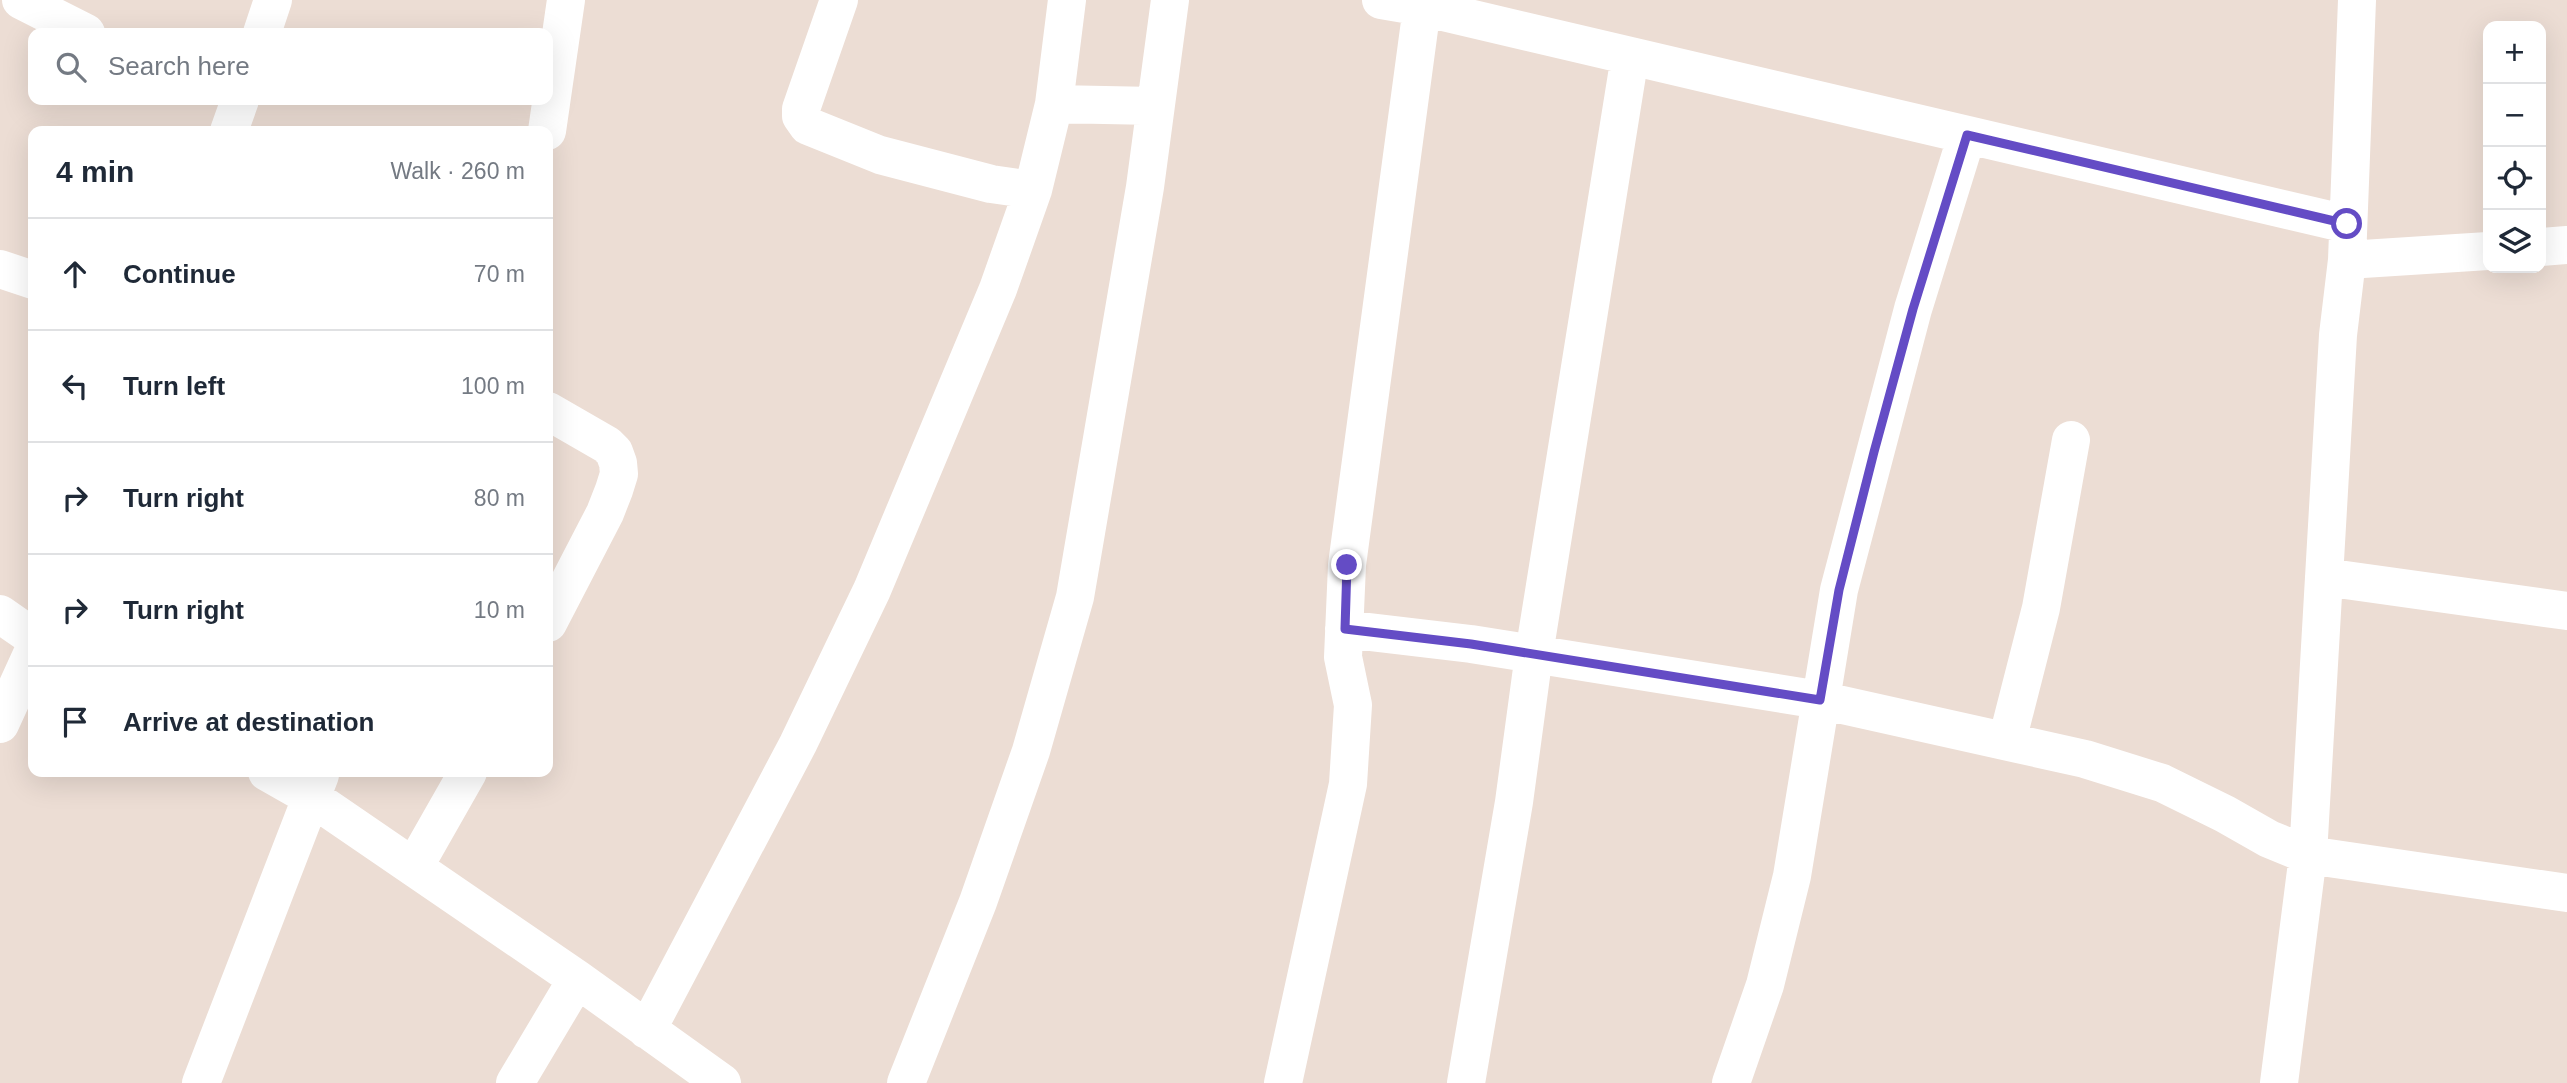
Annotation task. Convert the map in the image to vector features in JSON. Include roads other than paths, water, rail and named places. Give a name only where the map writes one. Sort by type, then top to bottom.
[{"type":"street","points":[[21,0],[76,28]]},
{"type":"street","points":[[264,28],[272,0]]},
{"type":"street","points":[[553,90],[566,0]]},
{"type":"street","points":[[839,0],[801,109],[801,116],[807,125],[880,155],[991,184],[1032,190]]},
{"type":"street","points":[[647,1030],[798,744],[872,590],[998,289],[1032,190],[1054,104],[1067,0]]},
{"type":"street","points":[[906,1083],[978,902],[1031,751],[1075,597],[1145,187],[1170,0]]},
{"type":"street","points":[[1381,0],[1422,7],[1967,135],[2347,242],[2483,251]]},
{"type":"street","points":[[2279,1083],[2308,855],[2338,335],[2347,242],[2357,0]]},
{"type":"street","points":[[1283,1083],[1348,784],[1353,705],[1343,657],[1347,565],[1422,7]]},
{"type":"street","points":[[1466,1083],[1514,802],[1534,654],[1630,56]]},
{"type":"street","points":[[1054,104],[1154,106]]},
{"type":"street","points":[[548,126],[551,105]]},
{"type":"street","points":[[1731,1083],[1765,985],[1792,876],[1839,590],[1913,309],[1967,135]]},
{"type":"street","points":[[2546,247],[2567,245]]},
{"type":"street","points":[[0,269],[28,279]]},
{"type":"street","points":[[553,414],[607,445],[614,452],[619,474],[605,513],[553,613]]},
{"type":"street","points":[[2007,741],[2041,608],[2071,440]]},
{"type":"street","points":[[2324,577],[2567,611]]},
{"type":"street","points":[[0,614],[28,634]]},
{"type":"street","points":[[1345,629],[1471,644],[1820,700],[2085,759],[2162,783],[2269,839],[2308,855],[2567,893]]},
{"type":"street","points":[[0,724],[28,663]]},
{"type":"street","points":[[287,777],[316,784],[414,867],[722,1083]]},
{"type":"street","points":[[414,867],[465,777]]},
{"type":"street","points":[[201,1083],[316,784]]},
{"type":"street","points":[[515,1083],[577,979]]}]
